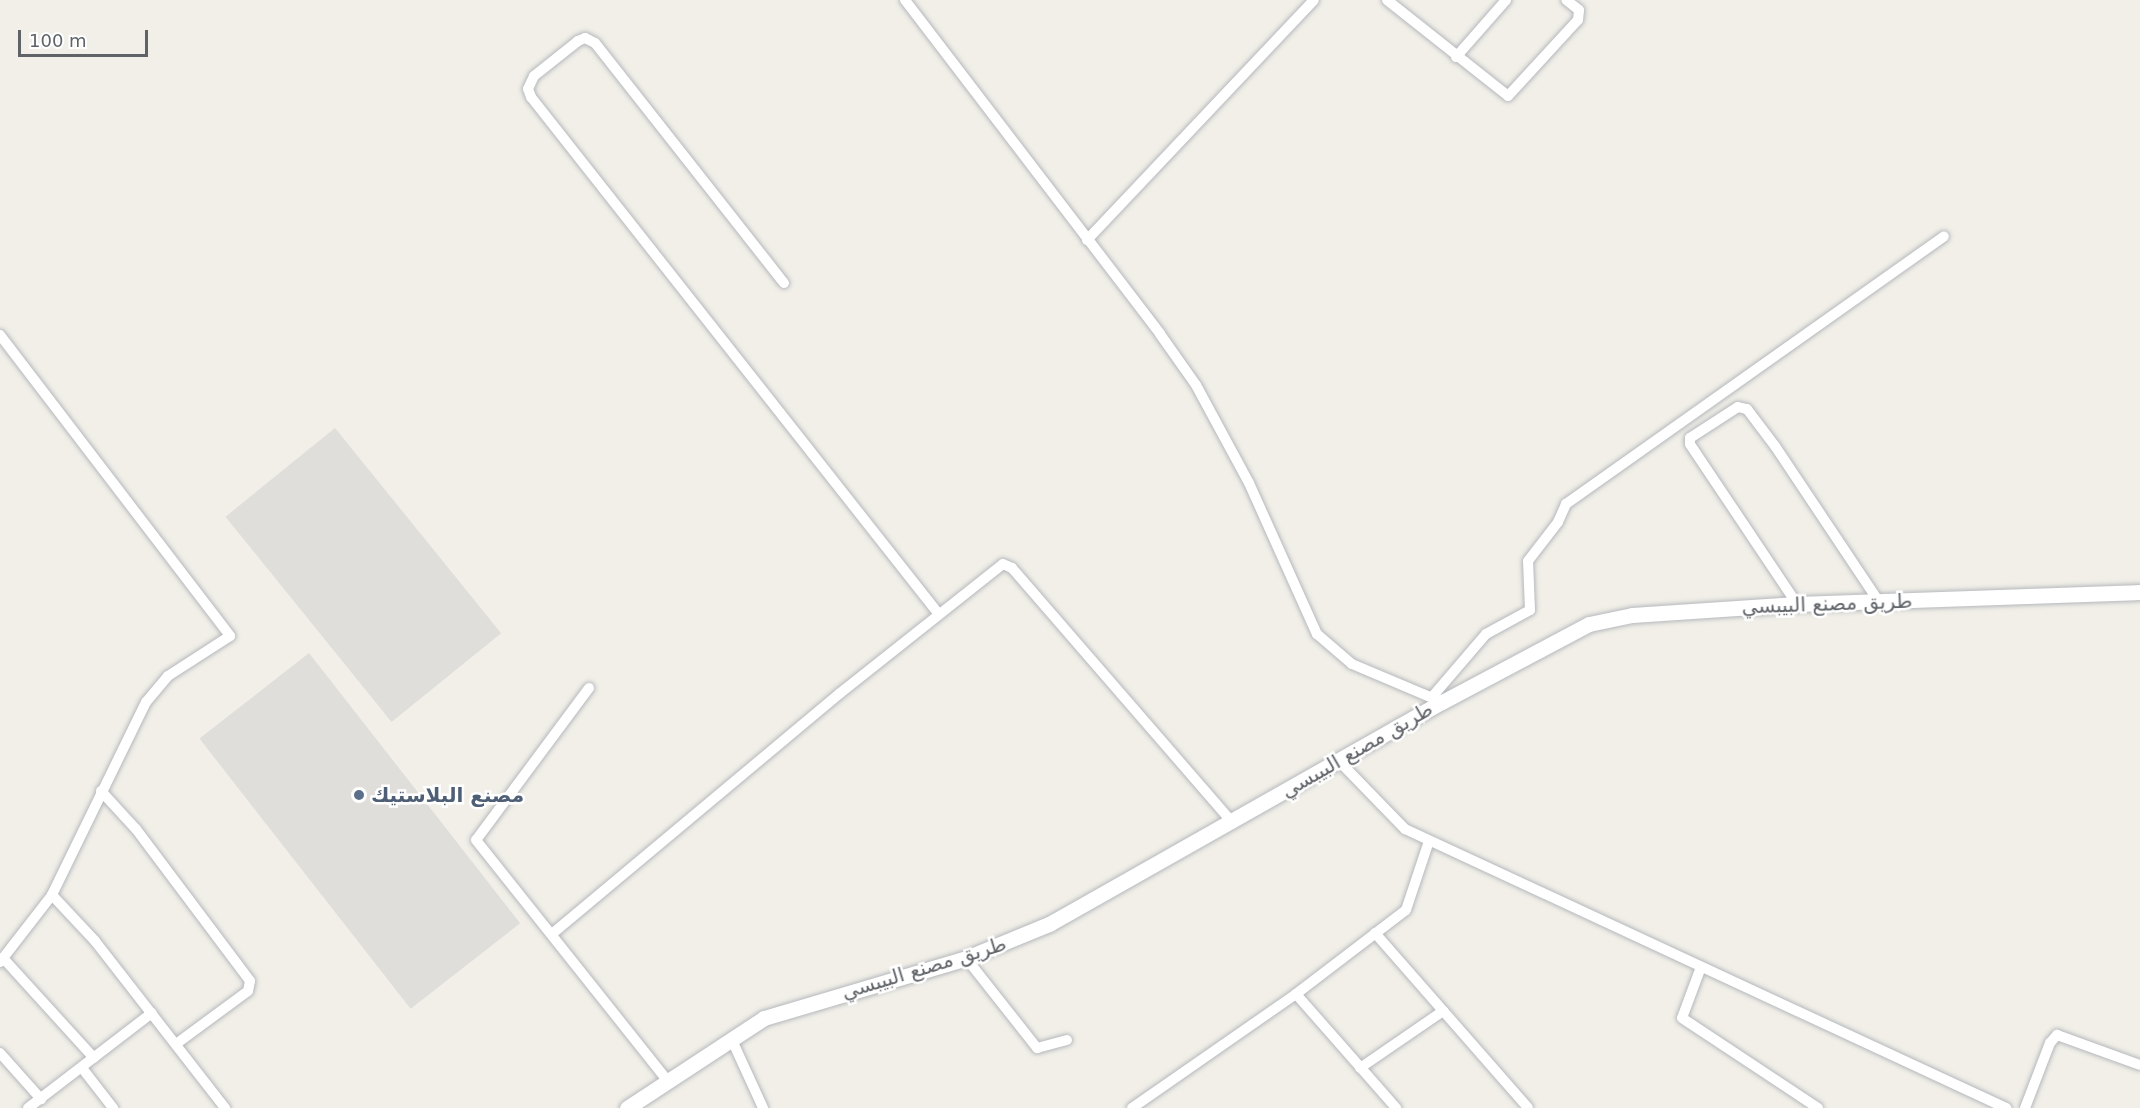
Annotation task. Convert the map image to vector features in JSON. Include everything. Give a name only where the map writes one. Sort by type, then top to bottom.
[{"type":"main road","name":"طريق مصنع البيبسي","points":[[627,1108],[731,1038],[785,1011],[966,958],[1039,929],[1339,761],[1437,699],[1555,639],[1603,620],[1797,604],[2140,591]]},
{"type":"street","points":[[905,0],[1160,333],[1204,398],[1253,493],[1317,634],[1352,664],[1437,699],[1486,634],[1530,610],[1528,561],[1558,522],[1566,504],[1944,236]]},
{"type":"street","points":[[1087,240],[1314,0]]},
{"type":"street","points":[[1388,0],[1456,57],[1508,96],[1578,20],[1578,10],[1566,0]]},
{"type":"street","points":[[1456,57],[1506,0]]},
{"type":"street","points":[[784,283],[595,43],[585,38],[578,41],[534,76],[528,89],[531,97],[938,613]]},
{"type":"street","points":[[0,334],[230,636],[168,676],[130,729],[52,895],[2,960],[94,1058]]},
{"type":"street","points":[[1797,604],[1689,444],[1690,438],[1738,407],[1747,409],[1775,446],[1879,602]]},
{"type":"street","points":[[552,934],[998,565],[1012,568],[1232,822]]},
{"type":"street","points":[[589,688],[476,840],[668,1081]]},
{"type":"street","points":[[1339,761],[1405,829],[2006,1108]]},
{"type":"street","points":[[101,791],[136,829],[249,981],[248,991],[176,1044]]},
{"type":"street","points":[[1131,1108],[1296,994],[1406,910],[1429,841]]},
{"type":"street","points":[[52,895],[152,1013],[225,1108]]},
{"type":"street","points":[[1375,933],[1524,1104],[1511,1108]]},
{"type":"street","points":[[966,958],[1037,1048],[1042,1050],[1067,1040]]},
{"type":"street","points":[[1701,967],[1682,1016],[1684,1021],[1818,1108]]},
{"type":"street","points":[[1296,994],[1396,1108]]},
{"type":"street","points":[[1360,1068],[1443,1011]]},
{"type":"street","points":[[28,1108],[152,1013]]},
{"type":"street","points":[[2025,1108],[2050,1043],[2057,1035],[2140,1065]]},
{"type":"street","points":[[731,1038],[762,1108]]},
{"type":"street","points":[[0,1053],[41,1099]]},
{"type":"street","points":[[82,1068],[113,1108]]},
{"type":"shaded area","points":[[335,428],[501,633],[392,722],[225,517]]},
{"type":"shaded area","points":[[309,653],[520,923],[411,1009],[199,739]]},
{"type":"place","name":"مصنع البلاستيك","points":[[359,795]]}]
